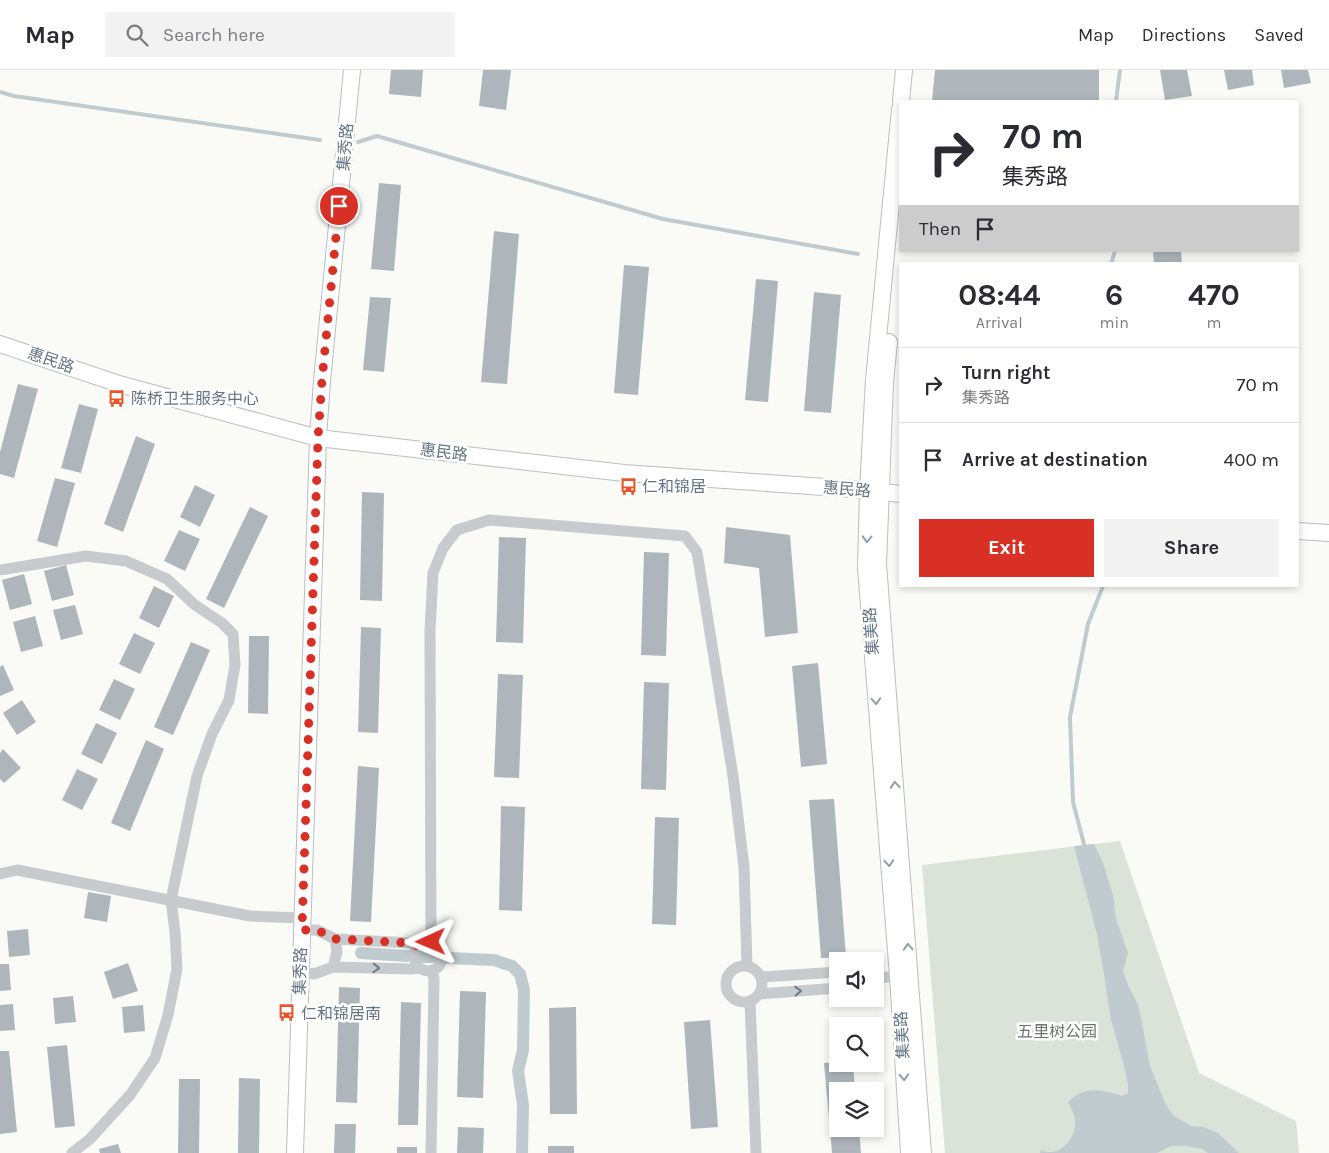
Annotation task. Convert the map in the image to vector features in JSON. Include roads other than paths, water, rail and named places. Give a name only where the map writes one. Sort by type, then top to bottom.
[{"type":"street","name":"集秀路","points":[[295,1153],[318,438],[352,70]]},
{"type":"street","points":[[901,100],[904,70]]},
{"type":"street","points":[[911,100],[914,70]]},
{"type":"street","name":"集美路","points":[[874,491],[874,380],[899,119]]},
{"type":"street","name":"集美路","points":[[899,231],[866,568],[904,976],[923,1153]]},
{"type":"street","name":"惠民路","points":[[0,344],[119,384],[318,438],[624,473],[899,494]]},
{"type":"street","points":[[431,942],[430,630],[432,573],[443,548],[457,530],[489,520],[686,536],[697,552],[733,776],[744,867],[747,966]]},
{"type":"street","points":[[1299,531],[1329,533]]},
{"type":"street","points":[[0,570],[86,556],[126,561],[166,579],[195,605],[222,623],[233,634],[235,665],[230,700],[212,734],[197,776],[172,900],[177,969],[168,1015],[155,1058],[130,1095],[90,1139],[72,1153]]},
{"type":"street","points":[[0,874],[17,870],[250,916],[302,924],[336,939],[411,943],[418,946]]},
{"type":"street","points":[[333,967],[337,952],[336,939]]},
{"type":"street","points":[[300,972],[314,974],[333,967],[419,968],[427,971],[440,965],[442,956],[439,947],[431,942],[422,943],[418,946],[414,960],[419,968]]},
{"type":"street","points":[[756,1153],[754,998],[761,989],[761,977],[758,972],[747,966],[741,966],[735,968],[727,977],[726,983],[729,994],[738,1001],[754,998],[829,989]]},
{"type":"street","points":[[431,1153],[434,980],[432,970]]},
{"type":"street","points":[[761,977],[829,973]]},
{"type":"street","points":[[884,977],[904,976]]},
{"type":"street","name":"集美路","points":[[904,976],[910,1153]]},
{"type":"waterway","points":[[1116,100],[1120,70]]},
{"type":"waterway","points":[[0,92],[14,96],[320,140]]},
{"type":"waterway","points":[[358,142],[377,136],[663,219],[858,254]]},
{"type":"waterway","points":[[1112,262],[1115,252]]},
{"type":"waterway","points":[[1085,848],[1073,802],[1070,717],[1088,624],[1103,587]]},
{"type":"waterway","points":[[361,953],[407,956]]},
{"type":"waterway","points":[[420,957],[435,957]]},
{"type":"waterway","points":[[449,958],[494,960],[512,966],[520,974],[524,990],[523,1050],[518,1071],[523,1105],[522,1153]]},
{"type":"place","name":"陈桥卫生服务中心","points":[[117,398]]},
{"type":"place","name":"仁和锦居","points":[[628,486]]},
{"type":"place","name":"仁和锦居南","points":[[287,1013]]},
{"type":"park label","name":"五里树公园","points":[[1057,1031]]}]
